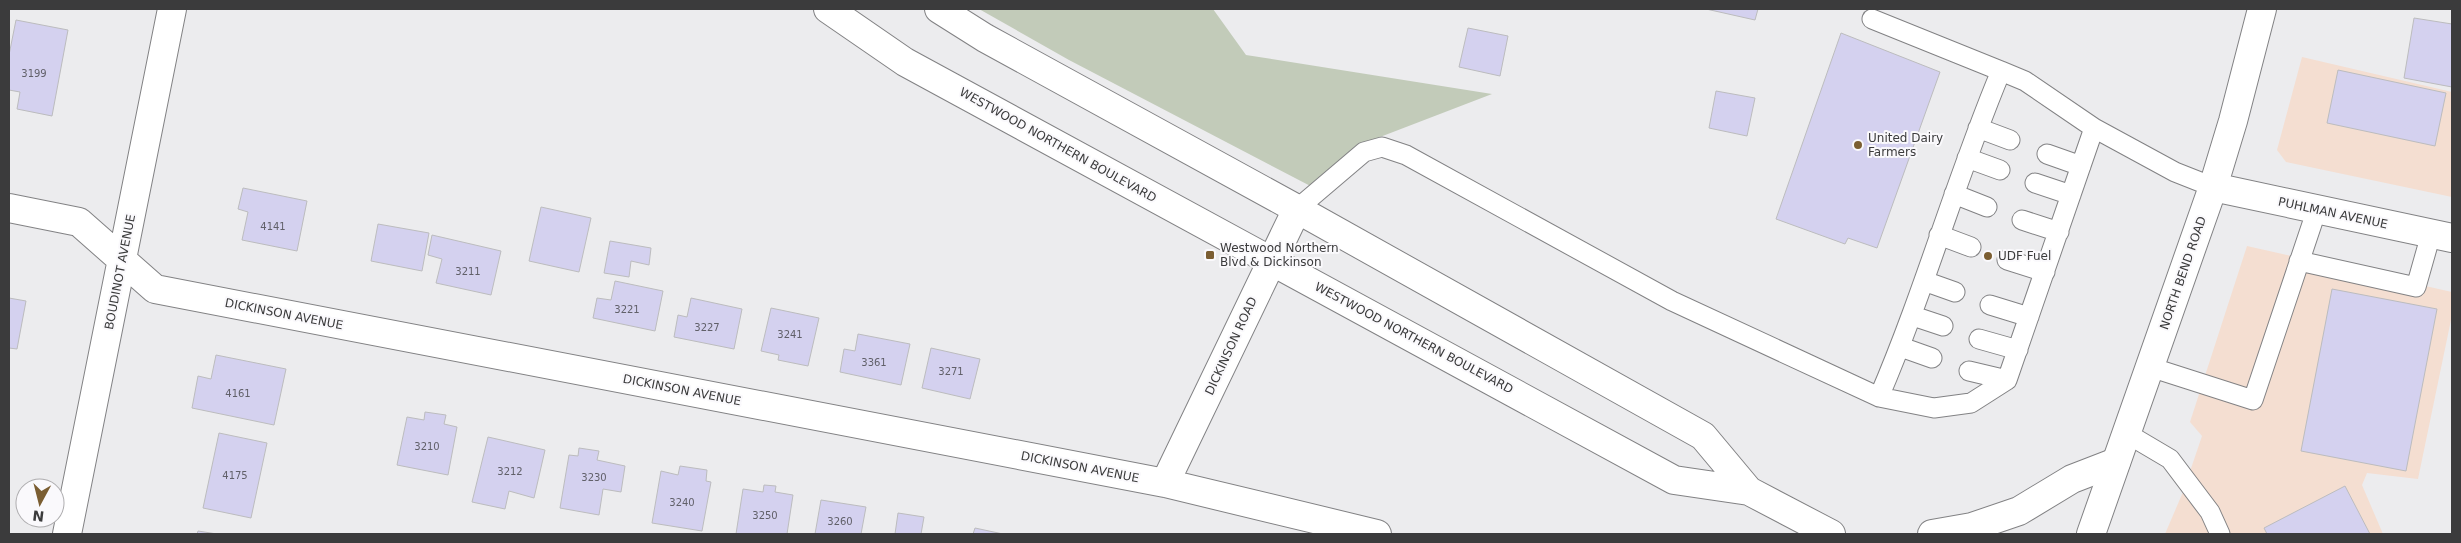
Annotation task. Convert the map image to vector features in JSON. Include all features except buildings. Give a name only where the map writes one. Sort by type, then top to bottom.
[{"type":"main road","name":"BOUDINOT AVENUE","points":[[67,534],[172,9]]},
{"type":"main road","name":"WESTWOOD NORTHERN BOULEVARD","points":[[828,9],[905,62],[1674,480],[1749,491],[1831,534]]},
{"type":"main road","name":"WESTWOOD NORTHERN BOULEVARD","points":[[939,9],[986,38],[1703,436],[1749,491]]},
{"type":"main road","name":"NORTH BEND ROAD","points":[[2092,534],[2213,187],[2233,121],[2262,9]]},
{"type":"main road","name":"PUHLMAN AVENUE","points":[[2213,187],[2442,236]]},
{"type":"main road","name":"DICKINSON AVENUE","points":[[9,208],[79,222],[155,289],[1165,484],[1377,534]]},
{"type":"main road","name":"DICKINSON ROAD","points":[[1165,484],[1297,209]]},
{"type":"main road","points":[[1932,534],[1972,527],[2019,511],[2072,479],[2116,462]]},
{"type":"lane","points":[[1872,19],[2025,81],[2094,128],[2175,172],[2213,187]]},
{"type":"lane","points":[[1879,397],[1913,316],[1939,235],[1978,128],[2001,72]]},
{"type":"lane","points":[[1978,128],[2010,140]]},
{"type":"lane","points":[[1297,209],[1364,152],[1382,147],[1406,155],[1672,301],[1879,397],[1934,408],[1971,404],[2007,380],[2094,128]]},
{"type":"lane","points":[[2047,154],[2081,166]]},
{"type":"lane","points":[[1967,158],[2000,170]]},
{"type":"lane","points":[[2035,183],[2072,195]]},
{"type":"lane","points":[[1954,194],[1987,207]]},
{"type":"lane","points":[[2150,367],[2253,400],[2317,209]]},
{"type":"lane","points":[[2022,220],[2059,232]]},
{"type":"lane","points":[[1939,235],[1971,247]]},
{"type":"lane","points":[[2299,261],[2416,287],[2442,236]]},
{"type":"lane","points":[[2007,260],[2045,272]]},
{"type":"lane","points":[[1924,281],[1955,292]]},
{"type":"lane","points":[[1990,305],[2029,317]]},
{"type":"lane","points":[[1913,316],[1943,326]]},
{"type":"lane","points":[[1979,339],[2018,350]]},
{"type":"lane","points":[[1901,347],[1932,358]]},
{"type":"lane","points":[[1969,371],[2007,380]]},
{"type":"lane","points":[[2126,433],[2170,459],[2210,512],[2220,534]]},
{"type":"shaded area","points":[[2302,57],[2452,92],[2452,197],[2286,162],[2277,150]]},
{"type":"shaded area","points":[[2247,246],[2452,292],[2452,315],[2418,479],[2367,473],[2362,485],[2383,534],[2165,534],[2183,492],[2202,436],[2190,422]]},
{"type":"green space","points":[[979,9],[1213,9],[1246,55],[1492,94],[1354,147],[1320,191],[1069,60]]},
{"type":"place","name":"United Dairy Farmers","points":[[1858,145]]},
{"type":"place","name":"Westwood Northern Blvd & Dickinson","points":[[1210,255]]},
{"type":"place","name":"UDF Fuel","points":[[1988,256]]}]
